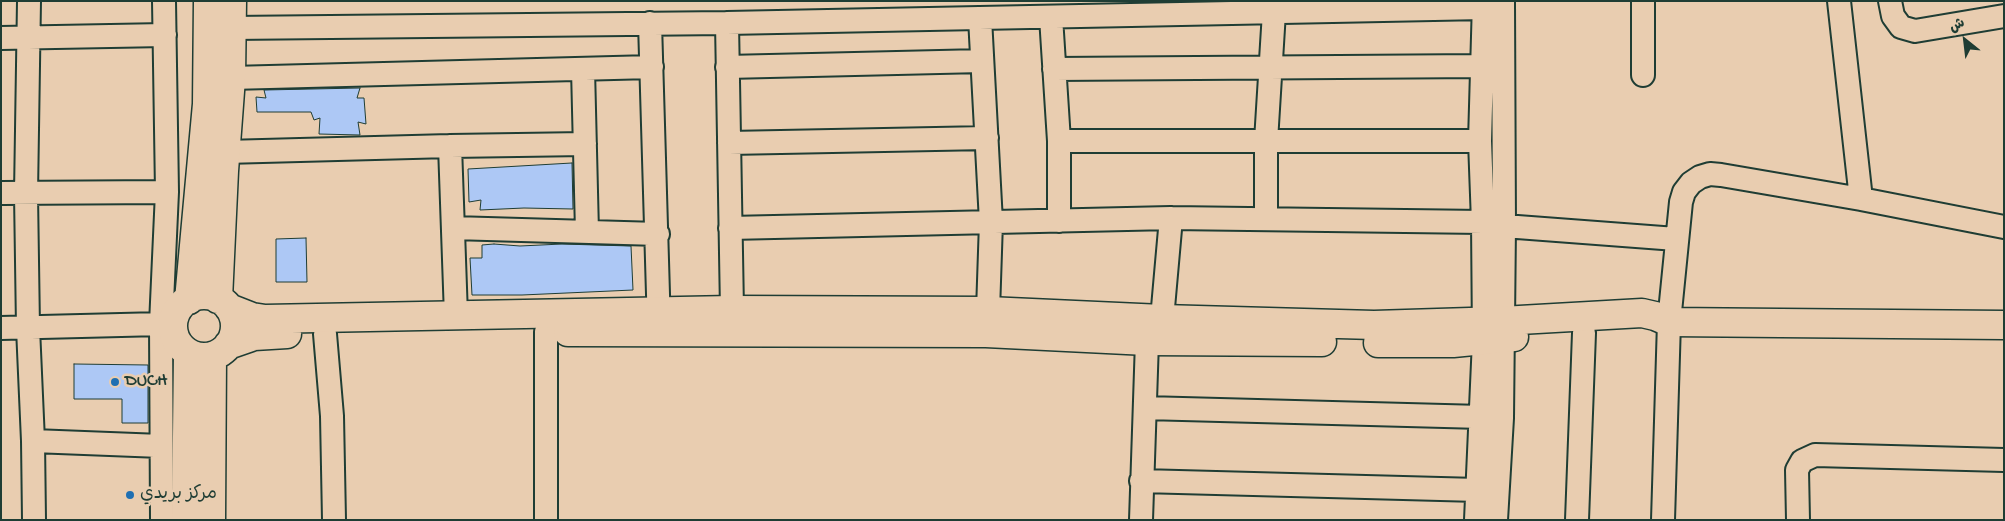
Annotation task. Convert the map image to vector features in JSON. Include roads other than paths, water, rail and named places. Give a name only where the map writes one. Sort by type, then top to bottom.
[{"type":"main road","points":[[189,300],[207,104],[208,1]]},
{"type":"main road","points":[[186,520],[210,351],[235,331],[233,315],[224,304],[225,152],[231,78],[232,1]]},
{"type":"main road","points":[[1669,322],[1656,328],[1642,331],[1584,333],[1493,330],[1374,325],[1162,319],[988,312],[732,310],[659,321],[546,332],[266,334],[254,336],[210,351],[176,339],[167,323],[189,300],[204,296],[252,317],[264,319],[456,316],[659,321],[1147,341],[1443,343],[1493,330],[1642,312],[1669,322],[2004,324]]},
{"type":"main road","points":[[210,351],[211,520]]},
{"type":"street","points":[[29,1],[26,194],[34,520]]},
{"type":"street","points":[[162,520],[161,446],[167,323],[164,1]]},
{"type":"street","points":[[1642,75],[1643,1]]},
{"type":"street","points":[[1839,1],[1861,199]]},
{"type":"street","points":[[1890,1],[1893,16],[1902,27],[1915,31],[2004,16]]},
{"type":"street","points":[[232,28],[727,23],[1274,12],[1490,4]]},
{"type":"street","points":[[1490,4],[1482,66],[1480,141],[1494,224]]},
{"type":"street","points":[[1490,4],[1494,224],[1493,330],[1502,418],[1496,520]]},
{"type":"street","points":[[1266,218],[1266,141],[1274,12]]},
{"type":"street","points":[[1051,16],[1059,141],[1059,221]]},
{"type":"street","points":[[980,18],[991,222],[988,312]]},
{"type":"street","points":[[650,23],[658,234],[659,321]]},
{"type":"street","points":[[727,23],[732,310]]},
{"type":"street","points":[[1,38],[165,35]]},
{"type":"street","points":[[728,67],[982,61]]},
{"type":"street","points":[[1054,69],[1482,66]]},
{"type":"street","points":[[231,78],[652,67]]},
{"type":"street","points":[[583,68],[586,232]]},
{"type":"street","points":[[729,142],[987,138]]},
{"type":"street","points":[[1059,141],[1480,141]]},
{"type":"street","points":[[225,152],[585,144]]},
{"type":"street","points":[[450,146],[456,316]]},
{"type":"street","points":[[1662,520],[1669,322],[1676,239],[1681,202],[1684,192],[1691,183],[1700,177],[1710,174],[1861,199],[2004,227]]},
{"type":"street","points":[[1,194],[167,192]]},
{"type":"street","points":[[730,228],[1170,218],[1266,218],[1494,224],[1676,239]]},
{"type":"street","points":[[1162,319],[1170,218]]},
{"type":"street","points":[[453,228],[658,234]]},
{"type":"street","points":[[1,328],[167,323]]},
{"type":"street","points":[[1476,520],[1482,416],[1493,330]]},
{"type":"street","points":[[546,332],[546,520]]},
{"type":"street","points":[[1577,520],[1584,333]]},
{"type":"street","points":[[325,334],[332,416],[334,520]]},
{"type":"street","points":[[1141,520],[1147,341]]},
{"type":"street","points":[[1145,408],[1482,416]]},
{"type":"street","points":[[33,441],[161,446]]},
{"type":"street","points":[[1798,520],[1797,470],[1802,461],[1815,455],[2004,460]]},
{"type":"street","points":[[1141,482],[1478,490]]},
{"type":"place","name":"DUCH","points":[[115,382]]},
{"type":"place","name":"مركز بريدي","points":[[130,495]]}]
